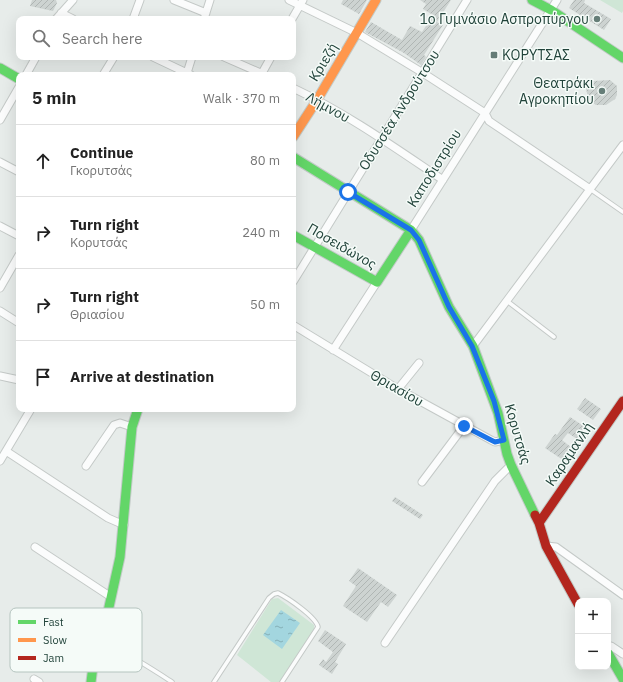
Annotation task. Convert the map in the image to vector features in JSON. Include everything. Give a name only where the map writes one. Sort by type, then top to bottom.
[{"type":"street","points":[[59,16],[73,0]]},
{"type":"street","points":[[134,16],[140,0]]},
{"type":"street","points":[[174,0],[205,16],[210,0]]},
{"type":"street","points":[[289,0],[301,3],[357,33],[423,73],[485,113],[489,121],[590,189]]},
{"type":"street","name":"Κριεζή","points":[[296,133],[376,0]]},
{"type":"street","name":"Οδυσσέα Ανδρούτσου","points":[[296,277],[467,0]]},
{"type":"street","points":[[532,0],[551,10],[623,58]]},
{"type":"street","name":"Καποδιστρίου","points":[[333,350],[557,0]]},
{"type":"street","points":[[294,16],[301,3]]},
{"type":"street","points":[[62,13],[68,16]]},
{"type":"street","points":[[28,72],[34,60]]},
{"type":"street","points":[[105,72],[112,60]]},
{"type":"street","points":[[159,60],[185,72]]},
{"type":"street","points":[[189,72],[191,60]]},
{"type":"street","points":[[230,60],[256,72]]},
{"type":"street","points":[[264,72],[270,60]]},
{"type":"street","points":[[0,68],[16,77]]},
{"type":"street","name":"Λήμνου","points":[[296,90],[317,100],[382,139],[443,180]]},
{"type":"street","points":[[0,120],[16,92]]},
{"type":"street","points":[[472,346],[623,145]]},
{"type":"street","points":[[296,159],[411,230]]},
{"type":"street","points":[[0,162],[16,170]]},
{"type":"street","points":[[0,226],[16,234]]},
{"type":"street","name":"Κορυτσάς","points":[[411,230],[419,240],[449,307],[472,346],[494,401],[511,465],[539,523],[546,546],[575,599]]},
{"type":"street","name":"Ποσειδώνος","points":[[296,236],[377,282]]},
{"type":"street","points":[[0,288],[16,260]]},
{"type":"street","points":[[0,311],[16,321]]},
{"type":"street","name":"Θριασίου","points":[[296,327],[398,389],[464,426],[495,442],[504,440]]},
{"type":"street","points":[[398,389],[419,363]]},
{"type":"street","points":[[0,376],[16,379]]},
{"type":"street","name":"Καραμανλή","points":[[539,523],[623,401]]},
{"type":"street","points":[[0,461],[29,412]]},
{"type":"street","points":[[108,608],[120,557],[132,427],[137,412]]},
{"type":"street","points":[[86,466],[114,425],[120,423],[132,427]]},
{"type":"street","points":[[422,482],[464,426]]},
{"type":"street","points":[[6,451],[108,518],[124,525]]},
{"type":"street","points":[[385,643],[495,482],[511,465]]},
{"type":"street","points":[[546,546],[556,547],[623,594]]},
{"type":"street","points":[[35,547],[111,597]]},
{"type":"street","points":[[611,646],[623,654]]},
{"type":"street","points":[[611,658],[623,679]]},
{"type":"street","points":[[91,682],[92,672]]},
{"type":"lane","points":[[590,189],[623,212]]},
{"type":"lane","points":[[507,301],[554,337]]},
{"type":"lane","points":[[214,682],[269,598],[274,594],[278,594],[318,623],[318,627],[282,682]]},
{"type":"lane","points":[[142,664],[172,682]]},
{"type":"green space","points":[[600,0],[623,0],[622,13]]},
{"type":"green space","points":[[278,598],[314,625],[314,631],[280,682],[271,682],[237,655],[272,599]]},
{"type":"water","points":[[281,610],[300,623],[282,649],[263,635]]},
{"type":"building","points":[[32,0],[56,0],[57,3],[53,11],[30,6]]},
{"type":"building","points":[[343,0],[367,0],[359,14],[341,4]]},
{"type":"building","points":[[420,0],[451,0],[437,22],[443,25],[424,55],[426,57],[421,65],[404,53],[365,32],[371,22],[402,40],[410,26],[422,32],[433,15],[423,9],[426,4]]},
{"type":"building","points":[[574,0],[585,0],[584,3],[611,19],[604,30],[569,8]]},
{"type":"building","name":"Θεατράκι Αγροκηπίου","points":[[610,80],[617,86],[617,95],[615,99],[606,105],[596,105],[591,102],[588,98],[586,88],[593,81]]},
{"type":"building","points":[[585,398],[601,409],[593,420],[577,409]]},
{"type":"building","points":[[570,417],[585,427],[577,439],[568,433],[562,440],[572,448],[563,460],[545,448]]},
{"type":"building","points":[[395,497],[423,515],[420,519],[392,501]]},
{"type":"building","points":[[358,568],[397,595],[388,607],[381,602],[367,622],[343,606],[356,586],[349,581]]},
{"type":"building","points":[[325,630],[346,644],[335,662],[338,664],[332,674],[319,665],[323,659],[326,662],[333,652],[318,641]]},
{"type":"traffic: fast","points":[[532,0],[551,10],[623,58]]},
{"type":"traffic: fast","points":[[0,68],[16,77]]},
{"type":"traffic: fast","points":[[296,159],[411,230],[419,240],[449,307],[473,346],[498,413],[507,454],[511,465],[535,515]]},
{"type":"traffic: fast","points":[[296,237],[377,282],[411,230]]},
{"type":"traffic: fast","points":[[109,608],[120,557],[132,427],[137,412]]},
{"type":"traffic: fast","points":[[611,658],[623,679]]},
{"type":"traffic: fast","points":[[91,682],[92,672]]},
{"type":"traffic: slow","points":[[296,132],[317,100],[376,0]]},
{"type":"traffic: jam","points":[[539,523],[623,401]]},
{"type":"traffic: jam","points":[[535,515],[546,546],[575,599]]},
{"type":"place","name":"1ο Γυμνάσιο Ασπροπύργου","points":[[597,19]]},
{"type":"place","name":"ΚΟΡΥΤΣΑΣ","points":[[494,55]]},
{"type":"place","name":"Θεατράκι Αγροκηπίου","points":[[602,91]]},
{"type":"route","points":[[348,192],[411,230],[419,240],[449,307],[472,346],[494,401],[504,440],[495,442],[464,426]]}]
